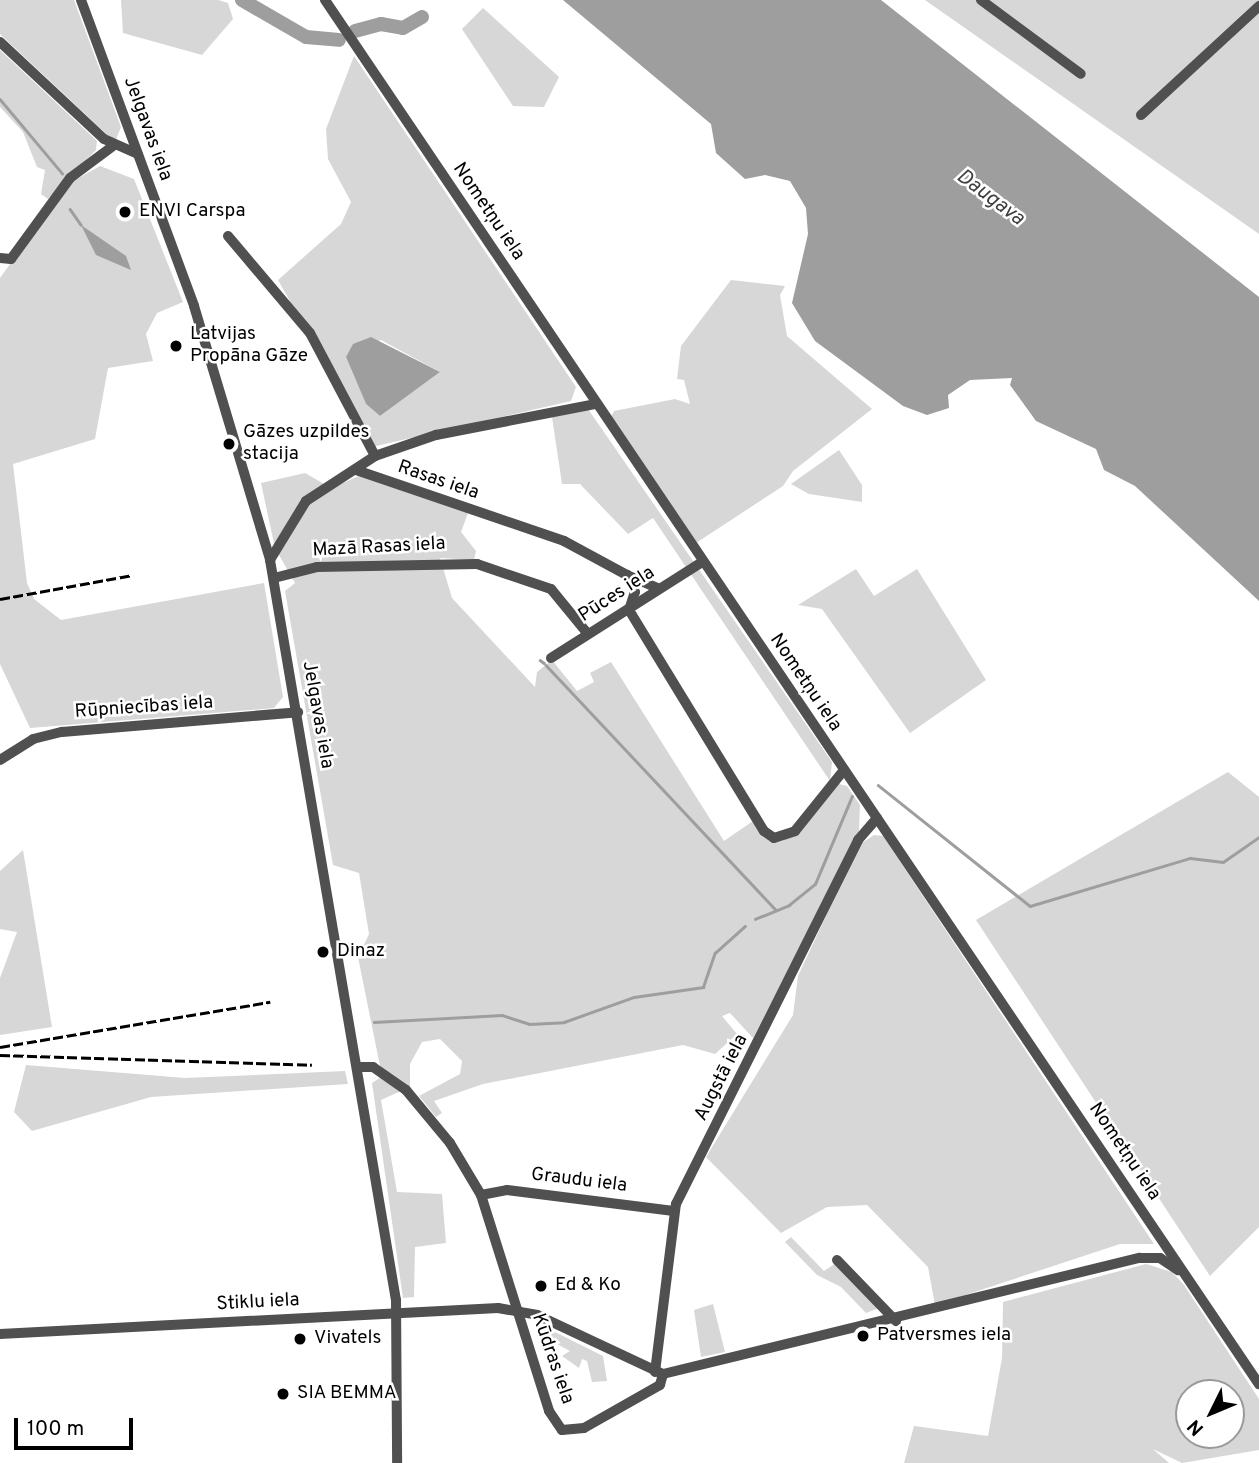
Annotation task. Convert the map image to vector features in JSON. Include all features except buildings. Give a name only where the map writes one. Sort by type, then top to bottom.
[{"type":"street","name":"Jelgavas iela","points":[[81,0],[227,404],[274,578],[361,1068],[396,1314],[397,1463]]},
{"type":"street","name":"Nometņu iela","points":[[325,0],[1259,1384]]},
{"type":"street","points":[[981,0],[1081,74]]},
{"type":"street","points":[[1141,115],[1259,6]]},
{"type":"street","points":[[0,42],[113,146],[138,154]]},
{"type":"street","points":[[0,258],[11,259],[69,178],[113,146]]},
{"type":"street","points":[[228,236],[310,333],[375,456]]},
{"type":"street","points":[[270,560],[306,501],[375,456],[436,435],[596,404]]},
{"type":"street","name":"Rasas iela","points":[[356,470],[564,541],[627,575],[659,588]]},
{"type":"street","name":"Pūces iela","points":[[551,658],[702,562]]},
{"type":"street","name":"Mazā Rasas iela","points":[[274,578],[317,567],[477,564],[551,589],[588,634]]},
{"type":"street","points":[[627,575],[635,592],[629,610],[756,820],[774,838],[795,831],[844,770]]},
{"type":"street","name":"Rūpniecības iela","points":[[0,760],[33,739],[62,732],[298,712]]},
{"type":"street","name":"Augstā iela","points":[[659,1373],[674,1210],[858,840],[877,818]]},
{"type":"street","name":"Kūdras iela","points":[[361,1068],[373,1067],[406,1090],[450,1143],[481,1195],[549,1411],[562,1430],[584,1428],[660,1385],[659,1373]]},
{"type":"street","name":"Graudu iela","points":[[481,1195],[507,1190],[674,1210]]},
{"type":"street","points":[[517,1310],[659,1373],[896,1321],[1140,1258],[1160,1258],[1186,1277]]},
{"type":"street","points":[[837,1260],[896,1321]]},
{"type":"street","name":"Stiklu iela","points":[[0,1334],[517,1310]]},
{"type":"shaded area","points":[[0,0],[74,0],[121,127],[115,142],[0,34]]},
{"type":"shaded area","points":[[121,0],[218,0],[228,3],[233,19],[202,55],[123,33]]},
{"type":"shaded area","points":[[925,0],[1259,0],[1259,234]]},
{"type":"shaded area","points":[[483,8],[559,77],[544,107],[513,106],[462,29]]},
{"type":"shaded area","points":[[0,50],[97,141],[96,150],[48,199],[41,194],[45,170],[37,167],[23,132],[0,107]]},
{"type":"shaded area","points":[[354,56],[576,387],[571,401],[372,447],[278,280],[341,224],[351,202],[328,159],[326,129]],"holes":[[[381,340],[440,372],[380,416],[366,404],[346,357]]]},
{"type":"shaded area","points":[[100,166],[134,179],[183,302],[157,313],[146,334],[153,361],[108,368],[95,439],[13,464],[27,583],[34,599],[61,620],[264,583],[283,697],[274,708],[30,728],[0,664],[0,278],[68,184]]},
{"type":"shaded area","points":[[731,280],[785,286],[780,295],[787,336],[872,409],[793,471],[783,486],[696,543],[611,417],[614,411],[675,399],[690,404],[684,380],[677,379],[681,346]]},
{"type":"shaded area","points":[[588,409],[832,762],[830,781],[653,518],[628,534],[580,484],[562,484],[552,417]]},
{"type":"shaded area","points":[[839,450],[862,485],[862,502],[809,494],[791,484]]},
{"type":"shaded area","points":[[305,473],[331,488],[359,476],[468,513],[461,532],[476,551],[474,560],[440,558],[452,598],[535,687],[537,672],[552,660],[577,691],[594,682],[590,673],[611,662],[724,841],[753,821],[775,842],[783,841],[839,784],[847,786],[860,805],[859,831],[753,1038],[730,1013],[722,1016],[737,1034],[715,1054],[683,1045],[483,1084],[434,1101],[442,1113],[436,1117],[419,1096],[460,1074],[462,1061],[440,1039],[422,1042],[410,1064],[410,1089],[380,1066],[358,957],[369,934],[359,873],[333,865],[285,591],[295,583],[275,548],[261,483]]},
{"type":"shaded area","points":[[856,569],[874,596],[917,569],[986,680],[910,733],[822,609],[798,605]]},
{"type":"shaded area","points":[[1228,772],[1259,797],[1259,1227],[1210,1276],[976,920]]},
{"type":"shaded area","points":[[874,835],[883,836],[1154,1244],[1120,1244],[935,1305],[928,1267],[867,1205],[827,1207],[781,1233],[706,1157],[793,1015],[798,976],[859,845]]},
{"type":"shaded area","points":[[23,850],[52,1027],[0,1035],[0,978],[17,932],[0,929],[0,871]]},
{"type":"shaded area","points":[[26,1065],[185,1078],[345,1071],[348,1084],[151,1097],[32,1131],[14,1112]]},
{"type":"shaded area","points":[[381,1077],[401,1091],[381,1100],[397,1192],[442,1194],[446,1243],[415,1247],[414,1297],[403,1298],[372,1083]]},
{"type":"shaded area","points":[[791,1237],[824,1271],[836,1263],[879,1308],[866,1313],[841,1287],[817,1275],[785,1242]]},
{"type":"shaded area","points":[[1146,1264],[1172,1272],[1184,1285],[1259,1399],[1259,1450],[1182,1463],[1153,1449],[1169,1463],[904,1463],[914,1426],[988,1436],[1002,1358],[1003,1302]]},
{"type":"shaded area","points":[[713,1304],[725,1352],[701,1357],[694,1310]]},
{"type":"shaded area","points":[[541,1325],[603,1356],[607,1381],[592,1382],[587,1361],[582,1359],[579,1368],[562,1356],[570,1351],[540,1335]]},
{"type":"water","name":"Daugava","points":[[563,0],[881,0],[1259,297],[1259,601],[1135,486],[1104,470],[1096,449],[1036,421],[1010,385],[1012,378],[970,380],[948,395],[949,408],[927,415],[903,406],[815,341],[792,303],[808,234],[806,208],[790,181],[765,175],[745,179],[716,153],[711,124]]},
{"type":"water","points":[[81,225],[126,256],[131,270],[96,255]]},
{"type":"water","points":[[371,337],[440,372],[380,416],[366,404],[346,357],[353,344]]},
{"type":"waterway","points":[[242,0],[306,37],[339,40]]},
{"type":"waterway","points":[[355,31],[381,24],[403,28],[422,17]]},
{"type":"waterway","points":[[0,99],[62,173]]},
{"type":"waterway","points":[[70,209],[81,225]]},
{"type":"waterway","points":[[540,660],[544,663]]},
{"type":"waterway","points":[[546,665],[776,910]]},
{"type":"waterway","points":[[878,785],[1030,906],[1190,858],[1223,862],[1259,837]]},
{"type":"waterway","points":[[755,919],[789,905],[815,884],[852,796]]},
{"type":"waterway","points":[[374,1022],[502,1015],[529,1024],[564,1022],[634,997],[703,987],[715,953],[745,926]]},
{"type":"railway","points":[[0,599],[133,575]]},
{"type":"railway","points":[[0,1047],[270,1002]]},
{"type":"railway","points":[[0,1055],[312,1065]]},
{"type":"place","name":"ENVI Carspa","points":[[125,212]]},
{"type":"place","name":"Latvijas Propāna Gāze","points":[[176,346]]},
{"type":"place","name":"Gāzes uzpildes stacija","points":[[229,444]]},
{"type":"place","name":"Dinaz","points":[[323,952]]},
{"type":"place","name":"Ed & Ko","points":[[541,1286]]},
{"type":"place","name":"Patversmes iela","points":[[863,1336]]},
{"type":"place","name":"Vivatels","points":[[300,1339]]},
{"type":"place","name":"SIA BEMMA","points":[[283,1394]]}]
